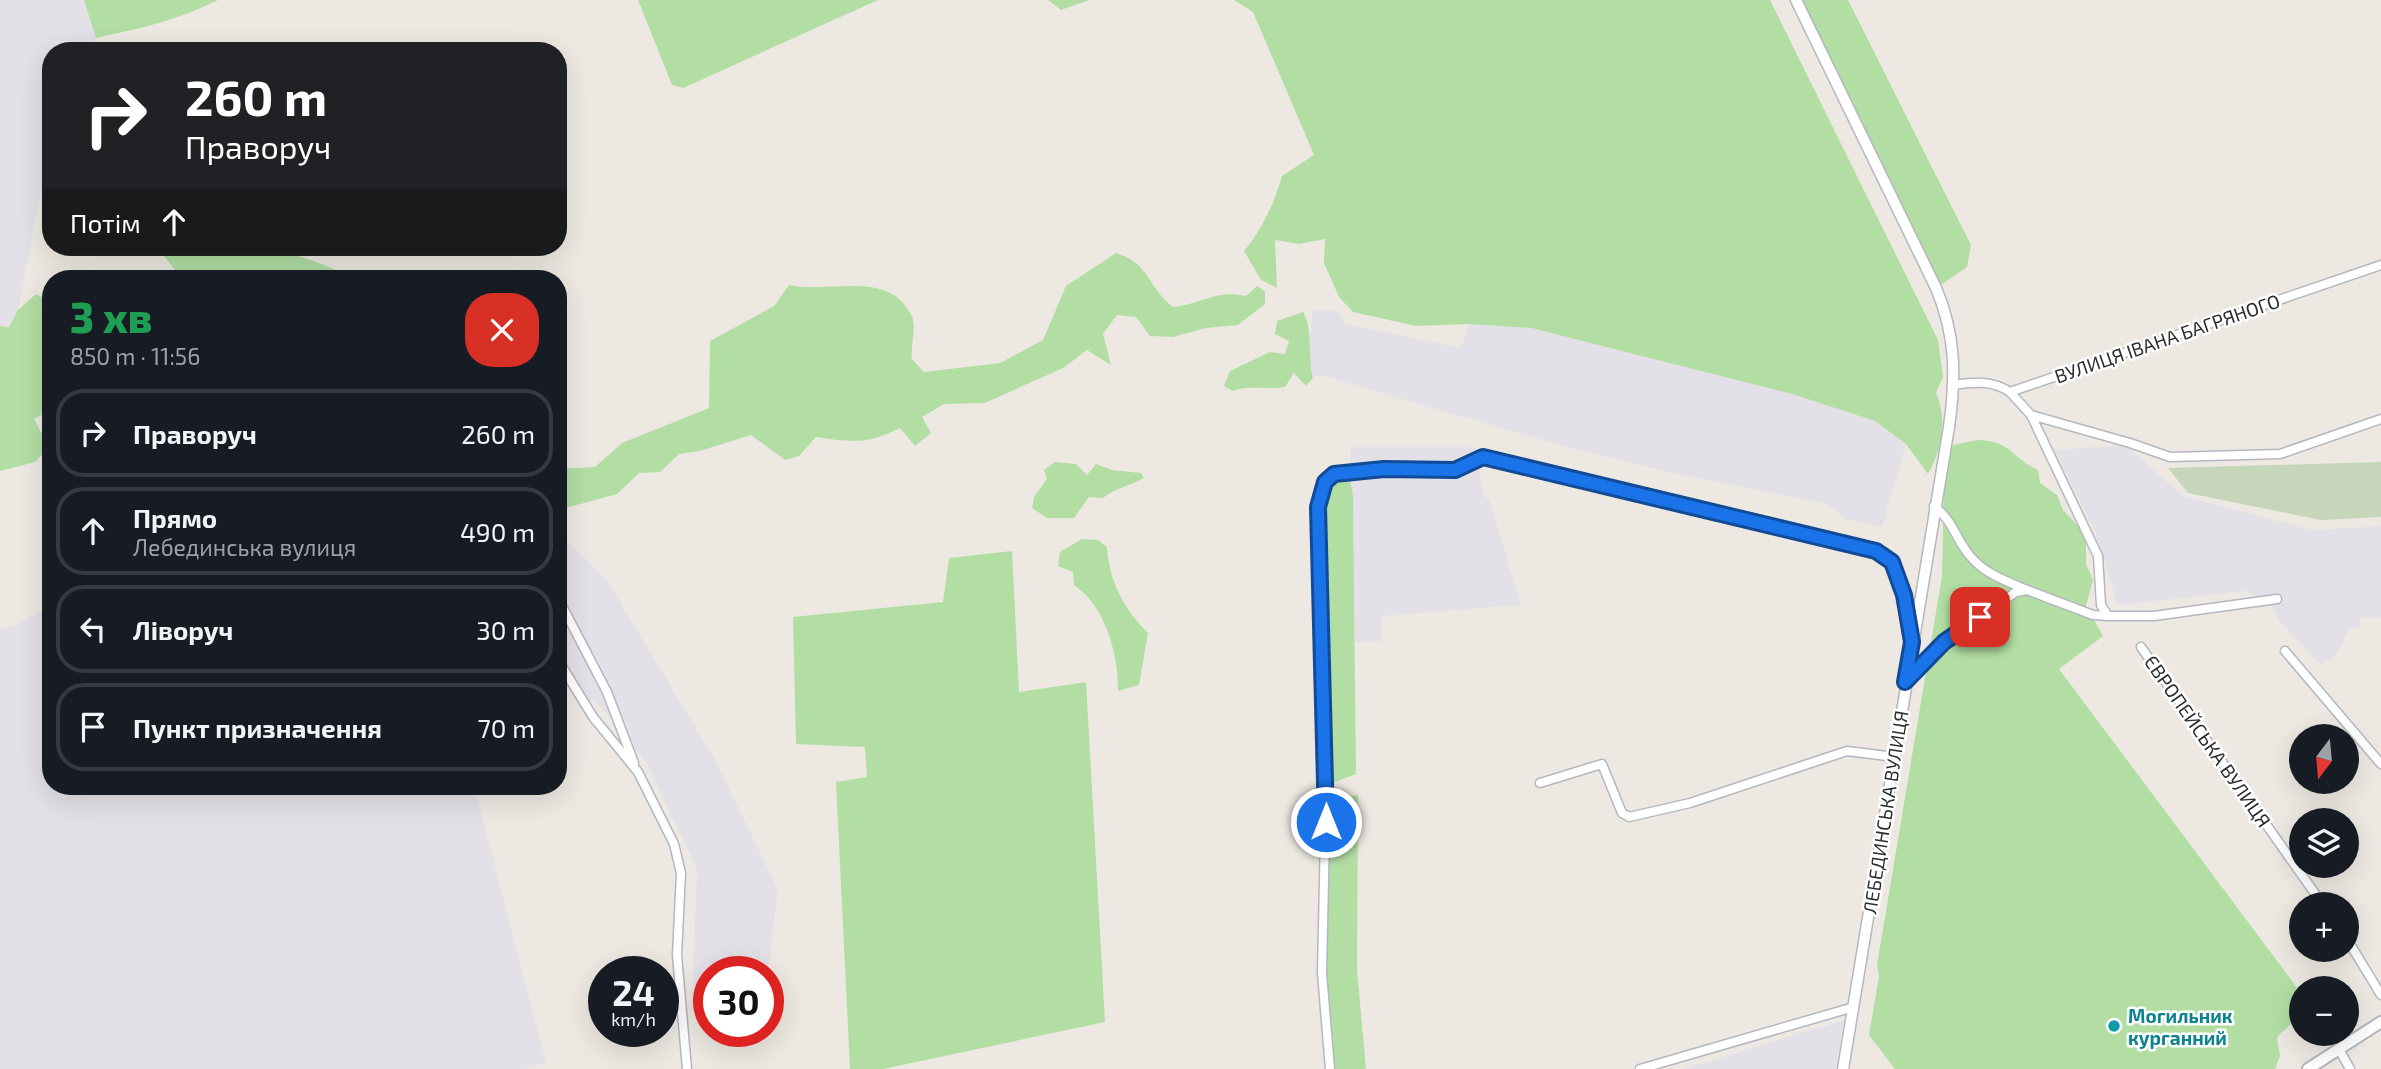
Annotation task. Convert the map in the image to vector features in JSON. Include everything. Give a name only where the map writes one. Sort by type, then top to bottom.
[{"type":"main road","points":[[2308,1069],[2323,1065],[2339,1049],[2381,1022]]},
{"type":"street","name":"ЛЕБЕДИНСЬКА ВУЛИЦЯ","points":[[1796,0],[1942,304],[1953,343],[1953,385],[1843,1069]]},
{"type":"street","name":"ВУЛИЦЯ ІВАНА БАГРЯНОГО","points":[[2010,392],[2381,265]]},
{"type":"street","points":[[1953,385],[1999,385],[2010,392],[2031,415],[2098,556],[2101,605],[2108,616]]},
{"type":"street","points":[[2031,415],[2170,457],[2280,454],[2381,419]]},
{"type":"street","points":[[1330,1069],[1322,973],[1326,792],[1318,507],[1325,482],[1334,474],[1373,469],[1455,470],[1483,457],[1851,543],[1876,551],[1892,562],[1904,595],[1912,642]]},
{"type":"street","points":[[1934,506],[1950,519],[1970,556],[1988,573],[2093,615],[2154,616],[2277,599]]},
{"type":"street","points":[[1905,682],[1944,642],[2016,592],[2027,590]]},
{"type":"street","points":[[567,614],[607,692],[638,772],[674,844],[681,873],[677,955],[687,1069]]},
{"type":"street","name":"ЄВРОПЕЙСЬКА ВУЛИЦЯ","points":[[2141,646],[2314,892]]},
{"type":"street","points":[[2285,652],[2381,764]]},
{"type":"street","points":[[567,675],[593,717],[638,772]]},
{"type":"street","points":[[1540,783],[1602,764],[1622,813],[1629,817],[1690,803],[1847,751],[1895,757]]},
{"type":"street","points":[[2359,958],[2381,995]]},
{"type":"street","points":[[1640,1069],[1854,1007]]},
{"type":"street","points":[[2339,1049],[2350,1069]]},
{"type":"shaded area","points":[[0,0],[84,0],[96,38],[93,42],[42,42],[42,186],[18,310],[9,327],[0,326]]},
{"type":"shaded area","points":[[1313,310],[1339,311],[1345,324],[1461,348],[1469,324],[1531,328],[1792,394],[1875,421],[1906,444],[1882,527],[1846,519],[1827,504],[1678,474],[1570,448],[1320,375],[1313,378],[1308,358]]},
{"type":"shaded area","points":[[2125,445],[2183,496],[2312,530],[2381,526],[2381,617],[2360,618],[2360,627],[2350,628],[2335,657],[2320,664],[2279,621],[2272,606],[2246,591],[2118,605],[2094,528],[2054,450]]},
{"type":"shaded area","points":[[1351,447],[1475,447],[1484,496],[1489,499],[1521,605],[1382,616],[1381,641],[1355,643],[1353,496],[1349,475]]},
{"type":"shaded area","points":[[567,542],[606,579],[713,756],[778,889],[770,956],[694,956],[697,869],[647,764],[598,704],[567,687]]},
{"type":"shaded area","points":[[42,611],[42,795],[476,795],[546,1063],[524,1069],[0,1069],[0,628],[13,626]]},
{"type":"shaded area","points":[[1844,1020],[1835,1069],[1684,1069]]},
{"type":"green space","points":[[84,0],[218,0],[173,18],[96,38]]},
{"type":"green space","points":[[638,0],[878,0],[683,88],[672,85]]},
{"type":"green space","points":[[1048,0],[1089,0],[1061,10]]},
{"type":"green space","points":[[1234,0],[1770,0],[1938,340],[1943,377],[1936,393],[1942,413],[1942,434],[1928,474],[1906,444],[1875,421],[1792,394],[1531,328],[1469,324],[1416,326],[1353,312],[1339,297],[1324,263],[1325,239],[1299,244],[1275,240],[1277,288],[1261,280],[1244,251],[1267,216],[1282,176],[1314,155],[1253,12]]},
{"type":"green space","points":[[1796,0],[1848,0],[1971,245],[1967,267],[1936,288]]},
{"type":"green space","points":[[1116,253],[1136,263],[1173,307],[1226,294],[1246,296],[1257,286],[1265,291],[1265,304],[1238,325],[1206,328],[1173,337],[1150,336],[1136,317],[1117,315],[1103,334],[1111,365],[1087,350],[1063,368],[985,403],[944,404],[922,417],[931,433],[915,446],[900,428],[859,441],[816,437],[799,456],[785,460],[751,435],[700,451],[679,454],[660,472],[639,473],[617,494],[567,508],[567,469],[595,467],[622,443],[709,408],[710,341],[774,306],[789,285],[857,286],[889,293],[902,302],[912,317],[912,359],[924,372],[1000,363],[1043,340],[1066,286]]},
{"type":"green space","points":[[164,256],[299,256],[336,270],[175,270]]},
{"type":"green space","points":[[36,294],[42,297],[42,415],[34,419],[42,434],[42,454],[35,462],[0,471],[0,326],[9,327],[18,310]]},
{"type":"green space","points":[[1303,312],[1308,327],[1313,378],[1306,386],[1294,373],[1285,387],[1233,391],[1224,386],[1230,371],[1270,352],[1285,354],[1289,341],[1275,334],[1277,321]]},
{"type":"green space","points":[[1977,440],[2004,446],[2038,470],[2040,483],[2057,495],[2063,510],[2079,527],[2086,541],[2086,564],[2093,580],[2086,606],[2103,636],[2059,669],[2289,977],[2289,1026],[2277,1037],[2280,1056],[2275,1069],[1895,1069],[1869,1035],[1879,976],[1877,965],[1942,576],[1944,477],[1953,445]]},
{"type":"green space","points":[[1055,462],[1076,464],[1087,475],[1096,464],[1112,470],[1141,473],[1144,478],[1103,498],[1089,497],[1074,518],[1047,518],[1032,508],[1034,497],[1047,479],[1044,470]]},
{"type":"green space","points":[[2381,462],[2381,517],[2321,520],[2188,493],[2168,468]]},
{"type":"green space","points":[[1349,475],[1353,496],[1356,774],[1330,784],[1321,508],[1333,479]]},
{"type":"green space","points":[[1082,539],[1098,540],[1107,547],[1119,594],[1148,633],[1139,685],[1118,691],[1113,647],[1102,618],[1085,594],[1074,585],[1073,572],[1058,566],[1060,552]]},
{"type":"green space","points":[[1012,551],[1019,692],[1086,682],[1105,1022],[883,1069],[850,1069],[836,782],[867,777],[865,747],[796,744],[793,617],[943,602],[949,558]]},
{"type":"green space","points":[[1358,795],[1357,970],[1366,1069],[1330,1069],[1322,973],[1326,799]]},
{"type":"place","name":"Могильник курганний","points":[[2114,1026]]},
{"type":"route","points":[[1326,822],[1318,507],[1325,482],[1334,474],[1349,470],[1455,470],[1483,457],[1876,551],[1892,562],[1904,595],[1912,642],[1905,682],[1917,673],[1944,642],[1980,617]]}]
